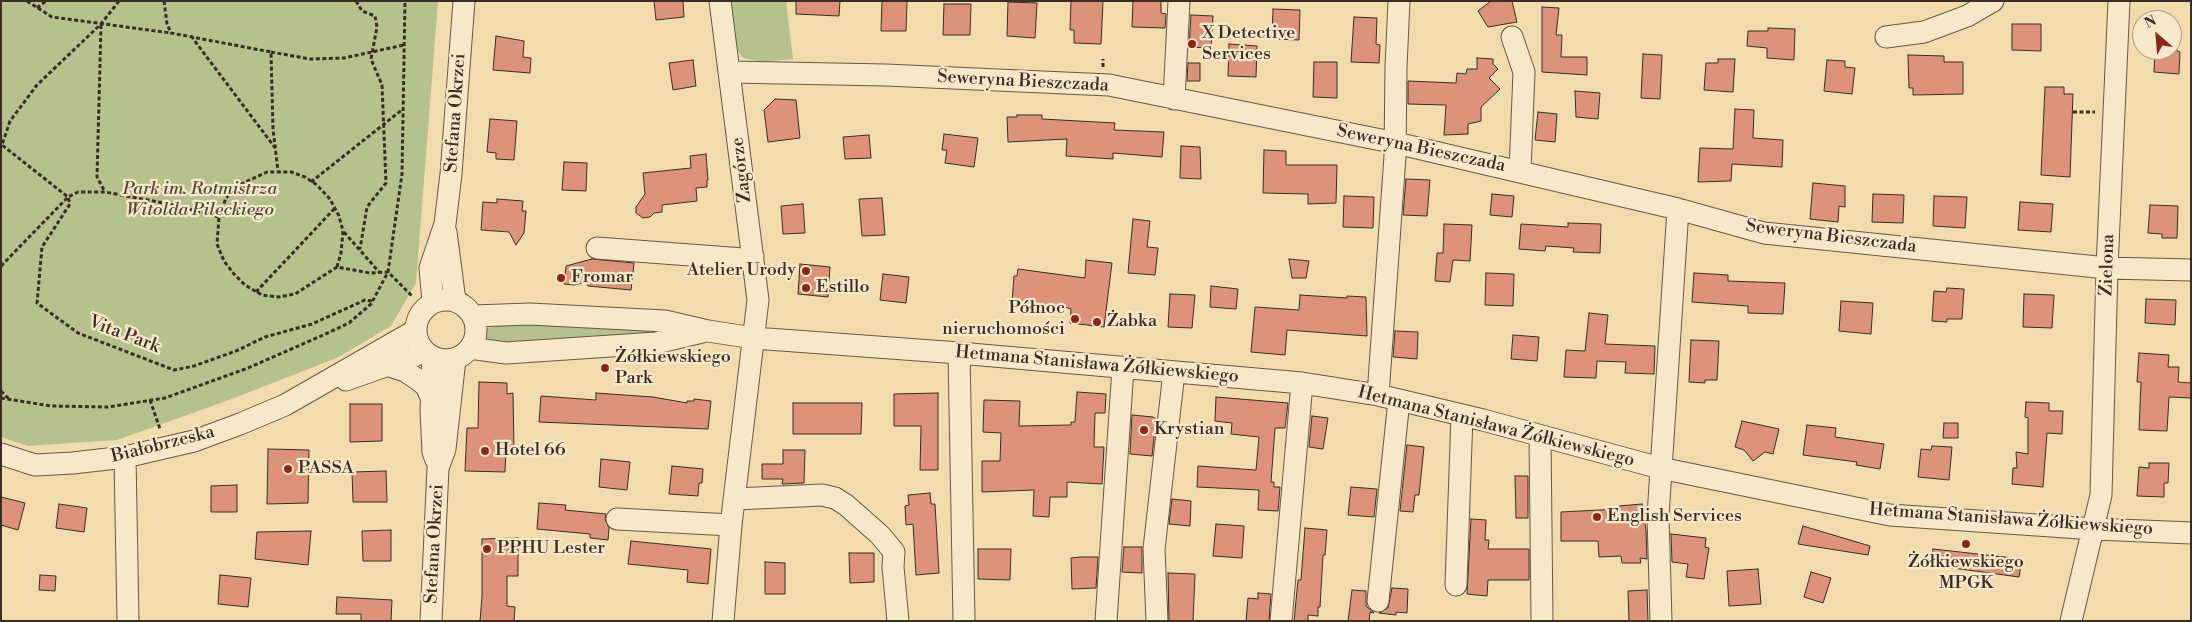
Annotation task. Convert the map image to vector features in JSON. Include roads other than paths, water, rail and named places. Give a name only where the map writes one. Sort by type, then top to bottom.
[{"type":"street","name":"Stefana Okrzei","points":[[433,302],[430,268],[445,224],[451,174],[464,1]]},
{"type":"street","name":"Zagórze","points":[[720,1],[758,300],[731,525],[723,621]]},
{"type":"street","points":[[1174,100],[1179,1]]},
{"type":"street","points":[[1378,395],[1396,143],[1396,66],[1399,1]]},
{"type":"street","points":[[1886,37],[1924,32],[1967,16],[1993,1]]},
{"type":"street","name":"Zielona","points":[[2071,621],[2095,529],[2101,495],[2107,268],[2119,1]]},
{"type":"street","points":[[1512,37],[1524,72],[1520,171]]},
{"type":"street","name":"Seweryna Bieszczada","points":[[730,72],[880,75],[1102,85],[1396,143],[1678,209],[1764,233],[2107,268],[2191,270]]},
{"type":"street","points":[[1660,621],[1658,516],[1660,468],[1678,209]]},
{"type":"street","name":"Stefana Okrzei","points":[[445,224],[455,301]]},
{"type":"street","points":[[597,248],[743,258],[753,256]]},
{"type":"street","points":[[455,301],[465,307],[473,316],[476,333],[463,353],[444,360],[429,355],[417,338],[418,318],[424,309],[433,302],[455,301]]},
{"type":"street","name":"Hetmana Stanisława Żółkiewskiego","points":[[473,316],[530,314],[665,321],[708,331],[754,338],[959,353],[1302,383],[1378,395],[1462,415],[1660,468],[1890,515],[2095,529],[2191,533]]},
{"type":"street","name":"Białobrzeska","points":[[1,454],[35,465],[73,463],[125,457],[194,441],[231,428],[285,405],[416,330]]},
{"type":"street","name":"Hetmana Stanisława Żółkiewskiego","points":[[463,353],[656,343],[708,331]]},
{"type":"street","name":"Stefana Okrzei","points":[[431,621],[438,468],[445,449],[463,353]]},
{"type":"street","points":[[959,353],[964,621]]},
{"type":"street","name":"Stefana Okrzei","points":[[429,355],[433,452],[438,468]]},
{"type":"street","name":"Białobrzeska","points":[[317,388],[429,355]]},
{"type":"street","points":[[390,366],[405,371],[417,379],[426,386],[430,395]]},
{"type":"street","points":[[1106,621],[1123,368]]},
{"type":"street","points":[[1157,621],[1154,549],[1174,372]]},
{"type":"street","points":[[1281,621],[1302,383]]},
{"type":"street","points":[[1378,601],[1398,400]]},
{"type":"street","points":[[1456,585],[1462,415]]},
{"type":"street","points":[[1540,436],[1542,621]]},
{"type":"street","points":[[125,457],[128,621]]},
{"type":"street","points":[[735,499],[822,495],[835,498],[846,505],[880,535],[894,552],[893,567],[898,621]]},
{"type":"street","points":[[617,519],[731,525]]},
{"type":"place","name":"X Detective Services","points":[[1192,44]]},
{"type":"place","name":"Atelier Urody","points":[[806,271]]},
{"type":"place","name":"Fromar","points":[[561,278]]},
{"type":"place","name":"Estillo","points":[[806,288]]},
{"type":"place","name":"Północ nieruchomości","points":[[1075,319]]},
{"type":"place","name":"Żabka","points":[[1097,322]]},
{"type":"place","name":"Żółkiewskiego Park","points":[[605,368]]},
{"type":"place","name":"Krystian","points":[[1144,430]]},
{"type":"place","name":"Hotel 66","points":[[485,451]]},
{"type":"place","name":"PASSA","points":[[288,469]]},
{"type":"place","name":"English Services","points":[[1597,517]]},
{"type":"place","name":"Żółkiewskiego MPGK","points":[[1966,544]]},
{"type":"place","name":"PPHU Lester","points":[[487,549]]},
{"type":"park label","name":"Park im. Rotmistrza Witolda Pileckiego","points":[[200,200]]}]
